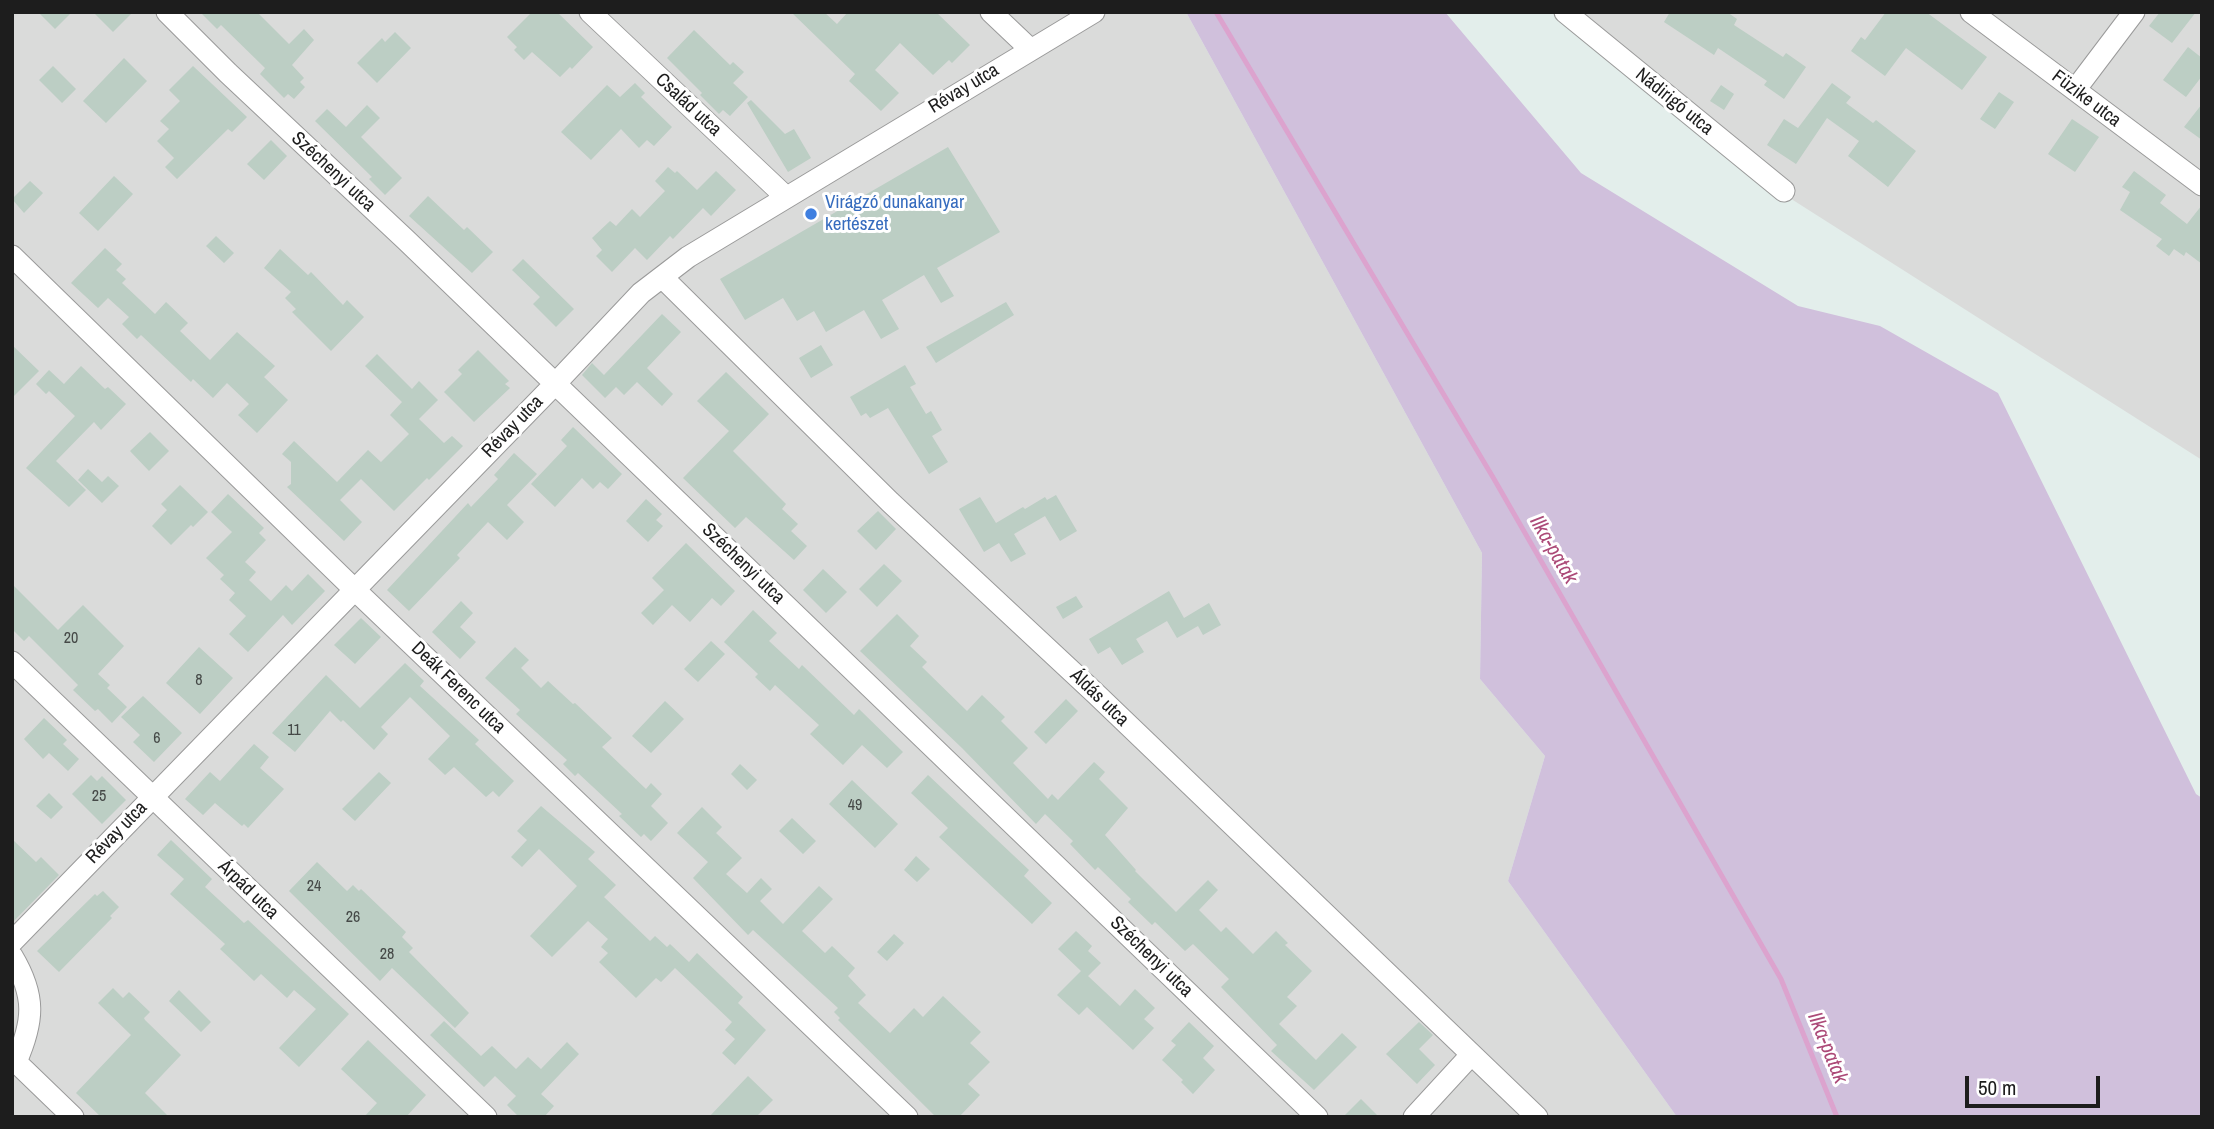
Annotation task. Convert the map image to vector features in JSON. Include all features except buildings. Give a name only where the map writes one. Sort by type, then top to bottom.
[{"type":"street","name":"Széchenyi utca","points":[[167,12],[1317,1117]]},
{"type":"street","name":"Család utca","points":[[590,12],[786,197]]},
{"type":"street","points":[[991,12],[1030,49]]},
{"type":"street","name":"Révay utca","points":[[12,942],[641,293],[688,257],[1094,12]]},
{"type":"street","name":"Nádirigó utca","points":[[1565,12],[1784,191]]},
{"type":"street","name":"Füzike utca","points":[[1971,12],[2202,185]]},
{"type":"street","points":[[2075,90],[2134,12]]},
{"type":"street","name":"Deák Ferenc utca","points":[[12,256],[355,590],[907,1117]]},
{"type":"street","name":"Áldás utca","points":[[662,277],[890,502],[1106,704],[1537,1117]]},
{"type":"street","name":"Árpád utca","points":[[12,662],[486,1117]]},
{"type":"street","points":[[12,956],[29,994],[31,1018],[14,1063],[73,1117]]},
{"type":"street","points":[[1414,1117],[1471,1055]]},
{"type":"shaded area","points":[[12,12],[1186,12],[1482,553],[1480,679],[1545,756],[1508,881],[1677,1117],[12,1117]]},
{"type":"shaded area","points":[[1186,12],[1445,12],[1581,173],[1798,306],[1880,326],[1998,393],[2196,794],[2202,798],[2202,1117],[1677,1117],[1508,881],[1545,756],[1480,679],[1482,553]]},
{"type":"shaded area","points":[[1551,12],[2202,12],[2202,460],[1785,195]]},
{"type":"waterway","name":"Ilka-patak","points":[[1216,12],[1494,479],[1781,979],[1837,1117]]},
{"type":"place","name":"Virágzó dunakanyar kertészet","points":[[811,214]]}]
